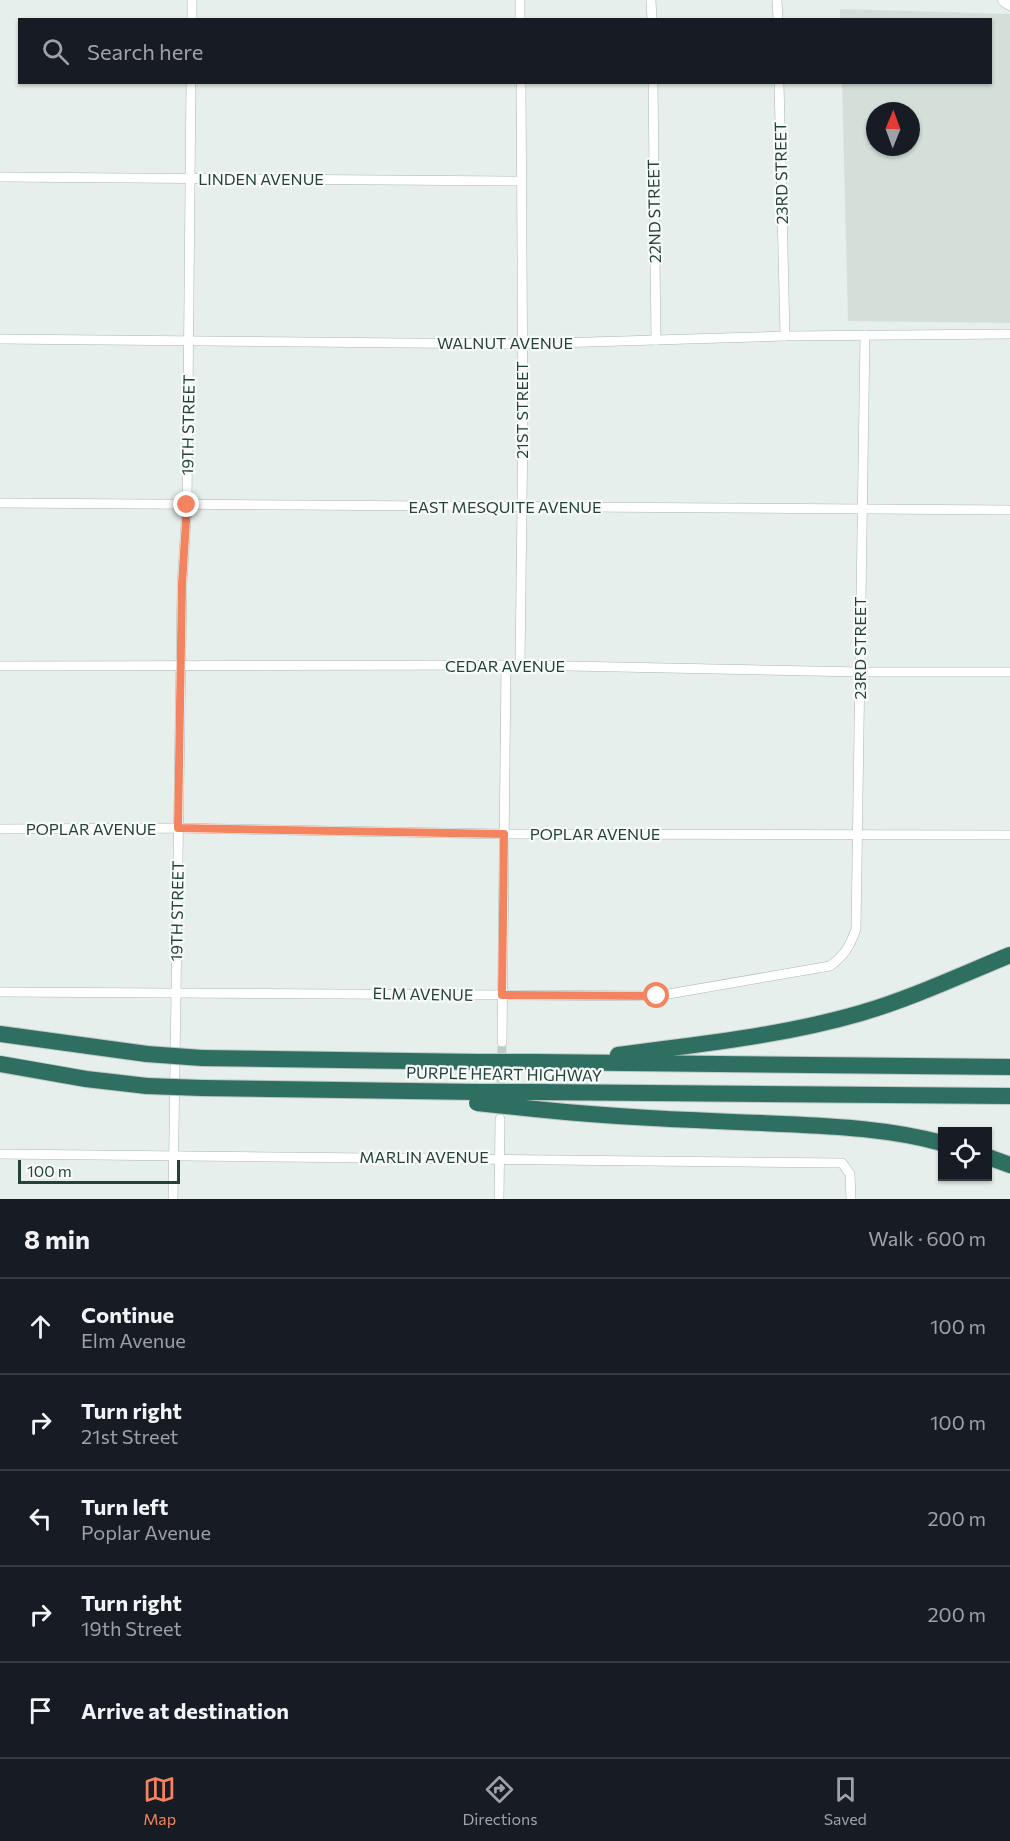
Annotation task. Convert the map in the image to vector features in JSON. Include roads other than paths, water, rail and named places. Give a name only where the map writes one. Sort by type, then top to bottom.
[{"type":"highway","points":[[564,1063],[799,1028],[861,1013],[920,993],[1010,954]]},
{"type":"highway","name":"PURPLE HEART HIGHWAY","points":[[0,1034],[147,1054],[202,1058],[1010,1067]]},
{"type":"highway","name":"PURPLE HEART HIGHWAY","points":[[0,1064],[86,1079],[147,1086],[376,1091],[535,1101],[1010,1096]]},
{"type":"highway","points":[[535,1101],[593,1116],[846,1126],[901,1132],[938,1142]]},
{"type":"highway","points":[[992,1159],[1010,1165]]},
{"type":"main road","points":[[1005,0],[1010,3]]},
{"type":"street","points":[[192,0],[192,18]]},
{"type":"street","points":[[520,0],[520,18]]},
{"type":"street","points":[[651,0],[652,18]]},
{"type":"street","points":[[777,0],[778,18]]},
{"type":"street","name":"19TH STREET","points":[[173,1199],[182,584],[187,505],[191,84]]},
{"type":"street","name":"21ST STREET","points":[[520,665],[521,84]]},
{"type":"street","name":"22ND STREET","points":[[653,84],[656,340]]},
{"type":"street","name":"23RD STREET","points":[[779,84],[785,336]]},
{"type":"street","name":"LINDEN AVENUE","points":[[0,177],[521,181]]},
{"type":"street","name":"WALNUT AVENUE","points":[[0,339],[522,345],[785,336],[1010,334]]},
{"type":"street","name":"23RD STREET","points":[[841,958],[850,949],[856,929],[865,335]]},
{"type":"street","name":"EAST MESQUITE AVENUE","points":[[0,503],[863,507],[1010,510]]},
{"type":"street","points":[[502,1042],[506,665]]},
{"type":"street","name":"CEDAR AVENUE","points":[[0,666],[520,665],[861,672],[1010,672]]},
{"type":"street","name":"POPLAR AVENUE","points":[[0,829],[178,828],[504,834],[1010,835]]},
{"type":"street","name":"ELM AVENUE","points":[[0,992],[657,996],[831,966],[841,958]]},
{"type":"street","points":[[499,1199],[500,1119]]},
{"type":"street","name":"MARLIN AVENUE","points":[[0,1154],[499,1157],[842,1163],[847,1167],[850,1199]]},
{"type":"tunnel","points":[[501,1096],[502,1042]]}]
